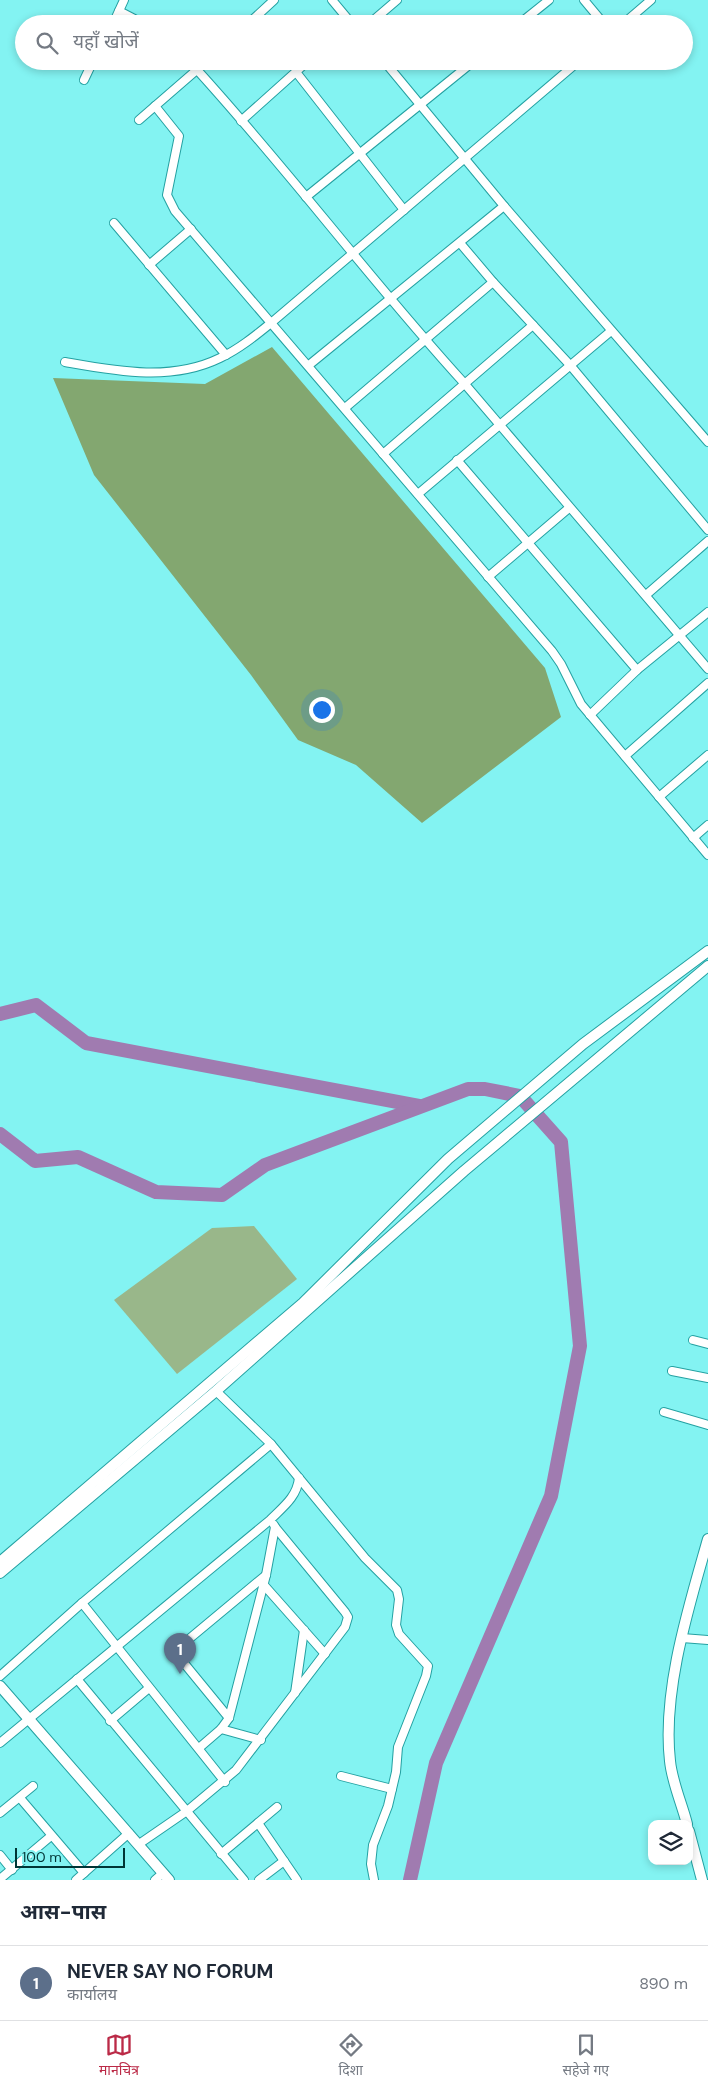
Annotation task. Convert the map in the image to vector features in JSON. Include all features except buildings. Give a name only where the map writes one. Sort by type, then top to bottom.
[{"type":"main road","points":[[0,1562],[185,1406],[303,1303],[448,1159],[596,1034],[708,951]]},
{"type":"main road","points":[[0,1573],[216,1390],[544,1103],[708,966]]},
{"type":"main road","points":[[686,1820],[670,1762],[670,1708],[682,1638],[708,1539]]},
{"type":"main road","points":[[0,1686],[139,1844],[162,1878]]},
{"type":"main road","points":[[693,1846],[702,1880]]},
{"type":"street","points":[[117,15],[124,0]]},
{"type":"street","points":[[258,15],[274,0]]},
{"type":"street","points":[[332,0],[344,15]]},
{"type":"street","points":[[380,15],[397,0]]},
{"type":"street","points":[[530,15],[548,0]]},
{"type":"street","points":[[584,0],[596,15]]},
{"type":"street","points":[[634,15],[651,0]]},
{"type":"street","points":[[119,11],[127,15]]},
{"type":"street","points":[[84,80],[89,70]]},
{"type":"street","points":[[139,120],[197,70],[391,300],[500,424],[569,508],[708,669]]},
{"type":"street","points":[[392,70],[504,206],[708,442]]},
{"type":"street","points":[[306,197],[463,70]]},
{"type":"street","points":[[65,362],[127,373],[143,373],[190,369],[210,363],[226,355],[271,323],[568,70]]},
{"type":"street","points":[[241,121],[296,72],[404,210]]},
{"type":"street","points":[[155,106],[179,136],[167,195],[171,204],[552,651],[561,664],[576,696],[590,715],[708,855]]},
{"type":"street","points":[[309,365],[504,206]]},
{"type":"street","points":[[114,223],[226,355]]},
{"type":"street","points":[[149,264],[191,229]]},
{"type":"street","points":[[460,243],[493,282],[570,365],[708,530]]},
{"type":"street","points":[[346,408],[493,282]]},
{"type":"street","points":[[383,454],[533,325]]},
{"type":"street","points":[[418,494],[612,331]]},
{"type":"street","points":[[457,460],[637,670]]},
{"type":"street","points":[[488,577],[569,508]]},
{"type":"street","points":[[646,596],[708,541]]},
{"type":"street","points":[[590,715],[637,670],[708,612]]},
{"type":"street","points":[[625,756],[708,683]]},
{"type":"street","points":[[660,797],[708,755]]},
{"type":"street","points":[[693,838],[708,825]]},
{"type":"street","points":[[693,1340],[708,1344]]},
{"type":"street","points":[[672,1371],[708,1378]]},
{"type":"street","points":[[216,1390],[271,1444],[365,1558],[397,1590],[400,1600],[396,1625],[399,1634],[428,1666],[426,1676],[398,1747],[392,1789],[385,1818],[373,1845],[371,1864],[374,1880]]},
{"type":"street","points":[[664,1412],[708,1425]]},
{"type":"street","points":[[0,1676],[82,1602],[271,1444]]},
{"type":"street","points":[[0,1743],[270,1520],[293,1497],[299,1478]]},
{"type":"street","points":[[139,1844],[187,1812],[236,1770],[261,1740],[346,1627],[348,1617],[270,1520]]},
{"type":"street","points":[[199,1748],[221,1729],[229,1718],[264,1584],[275,1527]]},
{"type":"street","points":[[229,1718],[179,1657],[177,1649],[266,1575]]},
{"type":"street","points":[[264,1584],[325,1654]]},
{"type":"street","points":[[82,1602],[224,1782]]},
{"type":"street","points":[[294,1695],[304,1630]]},
{"type":"street","points":[[682,1638],[708,1640]]},
{"type":"street","points":[[78,1679],[110,1721],[244,1880]]},
{"type":"street","points":[[110,1721],[149,1688]]},
{"type":"street","points":[[221,1729],[261,1740]]},
{"type":"street","points":[[341,1776],[392,1789]]},
{"type":"street","points":[[0,1813],[33,1786]]},
{"type":"street","points":[[20,1798],[84,1874]]},
{"type":"street","points":[[221,1854],[277,1807]]},
{"type":"street","points":[[258,1823],[297,1880]]},
{"type":"street","points":[[76,1880],[129,1833]]},
{"type":"street","points":[[0,1879],[51,1836]]},
{"type":"street","points":[[0,1855],[12,1870]]},
{"type":"street","points":[[259,1880],[284,1861]]},
{"type":"green space","points":[[272,347],[545,668],[561,717],[422,823],[356,765],[298,740],[251,675],[94,475],[53,378],[205,384]]},
{"type":"green space","points":[[254,1226],[297,1279],[177,1374],[114,1300],[212,1228]]},
{"type":"waterway","points":[[0,1014],[36,1005],[86,1043],[419,1106]]},
{"type":"waterway","points":[[0,1134],[35,1161],[78,1157],[156,1192],[222,1195],[265,1165],[468,1089],[485,1089],[520,1096],[561,1142],[580,1346],[551,1496],[436,1763],[410,1880]]},
{"type":"place","name":"NEVER SAY NO FORUM","points":[[180,1674]]}]
